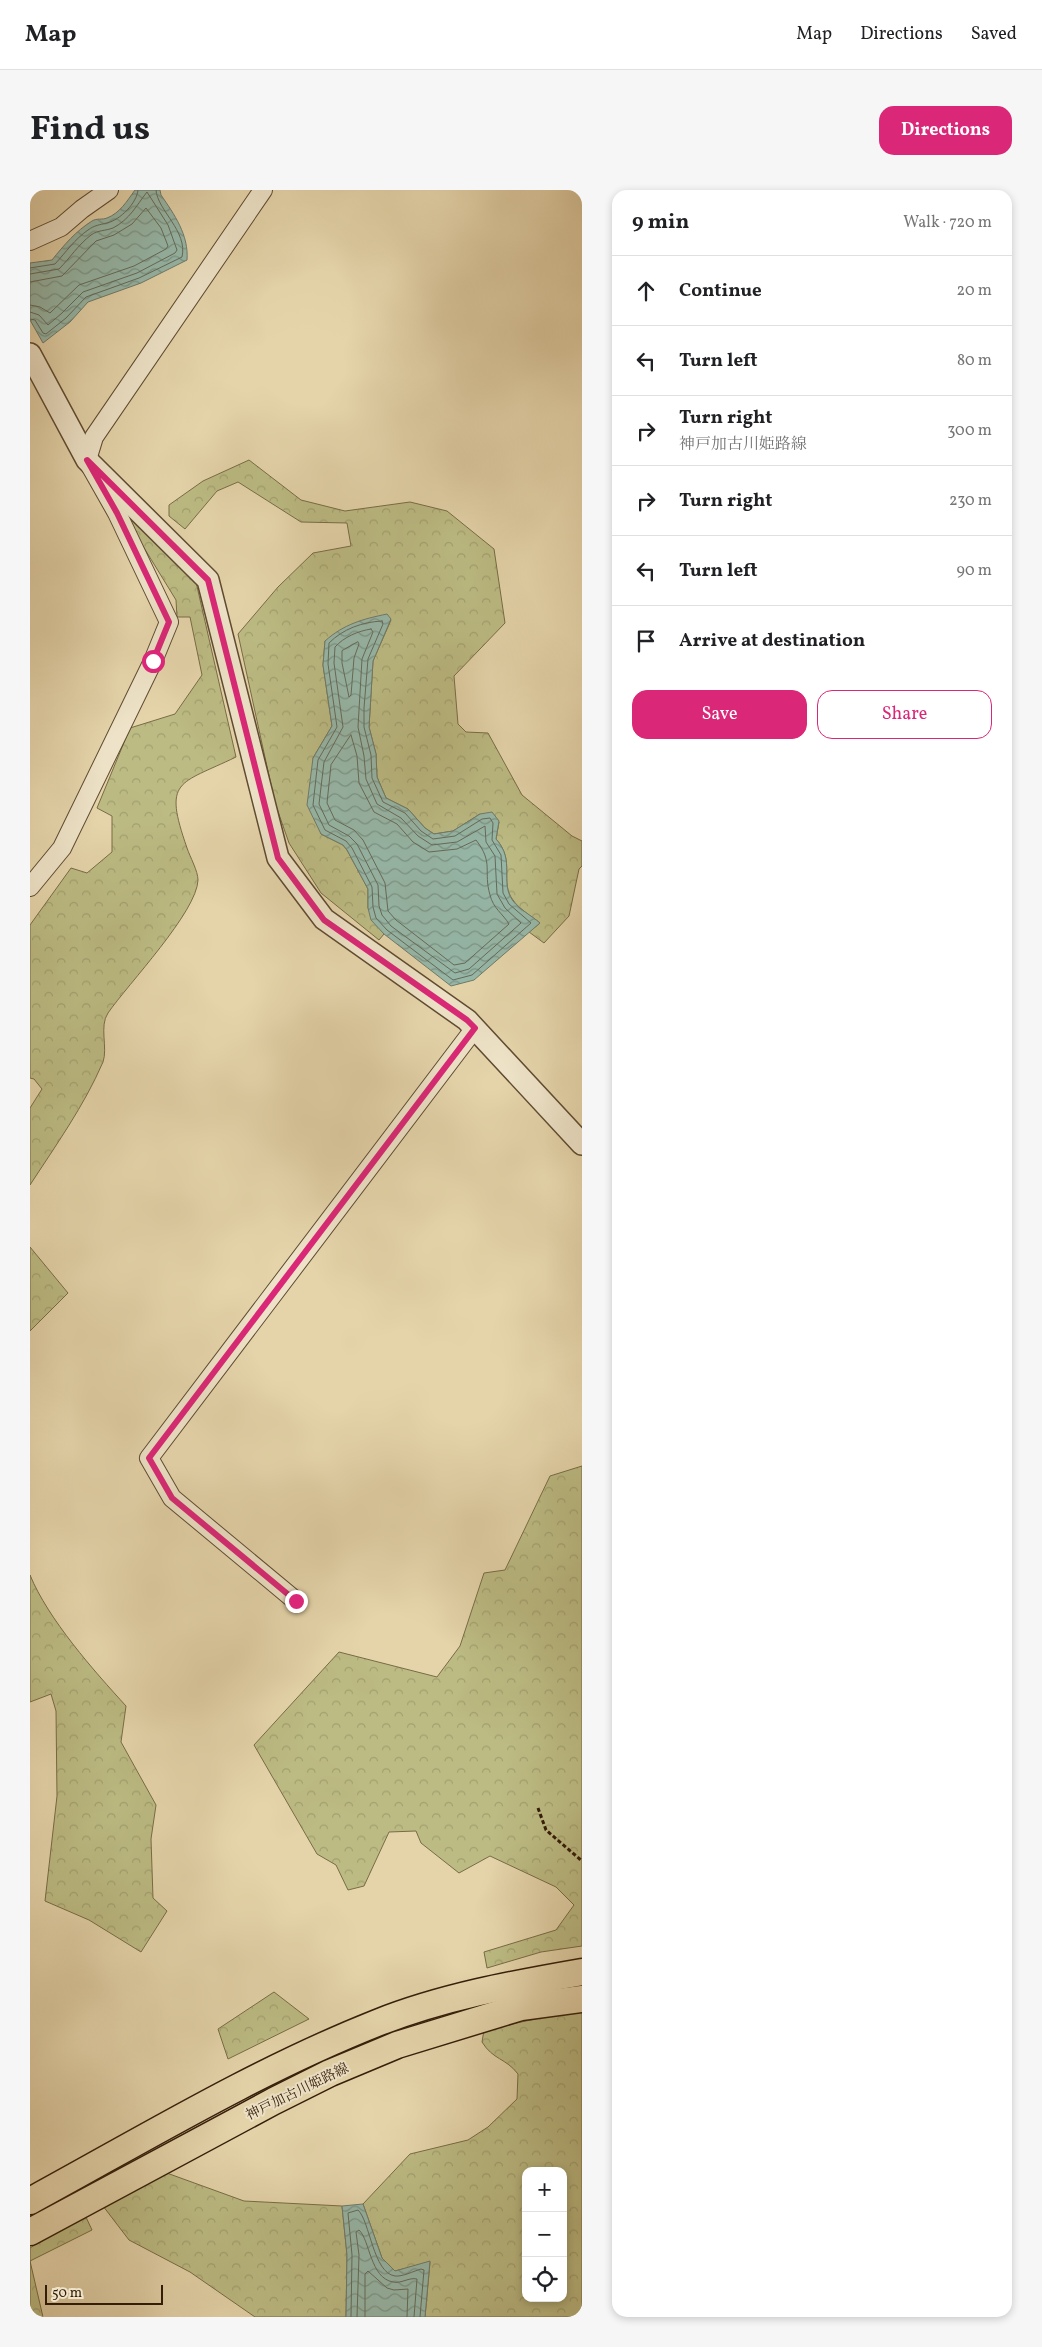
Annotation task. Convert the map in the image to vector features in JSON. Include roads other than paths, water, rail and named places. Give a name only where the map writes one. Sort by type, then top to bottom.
[{"type":"main road","name":"神戸加古川姫路線","points":[[30,2201],[284,2063],[378,2023],[440,2002],[530,1981],[582,1972]]},
{"type":"main road","name":"神戸加古川姫路線","points":[[30,2232],[330,2073],[397,2045],[521,2007],[582,1999]]},
{"type":"street","points":[[30,241],[62,227],[82,208],[109,190]]},
{"type":"street","points":[[87,460],[94,436],[263,190]]},
{"type":"street","points":[[30,354],[117,513],[169,622],[153,661],[62,848],[30,887]]},
{"type":"street","points":[[87,460],[208,580],[278,858],[324,920],[467,1020],[582,1144]]},
{"type":"street","points":[[296,1601],[172,1498],[149,1458],[475,1028]]},
{"type":"water","points":[[135,190],[160,190],[161,195],[180,225],[186,242],[187,260],[141,283],[88,302],[70,322],[43,343],[30,320],[30,263],[52,260],[70,239],[86,225],[94,220],[107,218],[116,213]]},
{"type":"water","points":[[387,614],[391,619],[373,661],[369,727],[376,754],[377,777],[386,798],[408,809],[425,828],[434,834],[453,831],[480,814],[492,812],[499,821],[496,839],[505,855],[509,894],[522,910],[540,923],[474,980],[451,986],[384,934],[371,920],[368,908],[368,889],[347,850],[343,845],[321,834],[307,805],[313,758],[332,726],[323,665],[325,641],[339,630],[354,623]]},
{"type":"water","points":[[363,2204],[382,2258],[395,2271],[430,2261],[425,2317],[346,2317],[347,2255],[342,2206]]}]
